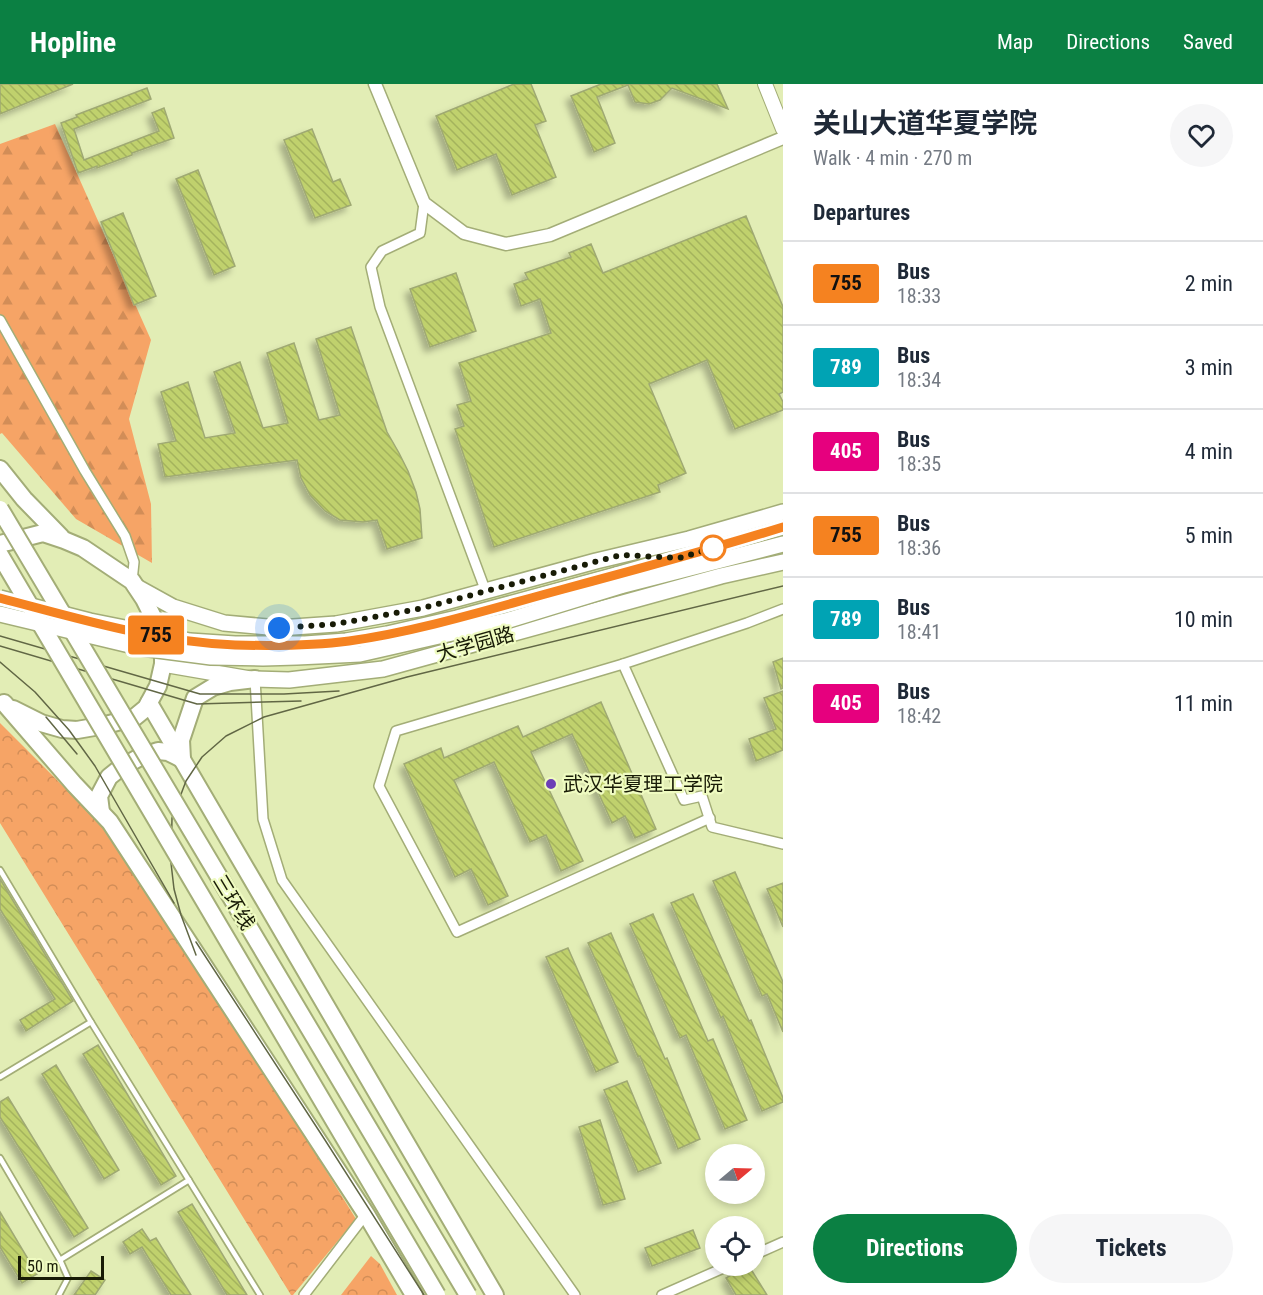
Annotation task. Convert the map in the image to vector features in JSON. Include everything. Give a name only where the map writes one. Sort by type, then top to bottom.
[{"type":"highway","points":[[0,469],[24,499],[64,540]]},
{"type":"highway","name":"三环线","points":[[0,509],[468,1295]]},
{"type":"highway","points":[[0,544],[43,533],[83,548],[133,583],[157,625],[163,664],[158,686],[146,708],[135,717],[115,723],[77,730],[62,729],[20,714],[2,701]]},
{"type":"highway","name":"三环线","points":[[0,555],[437,1295]]},
{"type":"highway","points":[[182,759],[181,740],[195,698],[213,687],[255,679]]},
{"type":"highway","points":[[2,701],[110,822],[366,1214],[414,1295]]},
{"type":"highway","points":[[149,703],[495,1295]]},
{"type":"highway","points":[[101,812],[99,796],[109,777],[119,769],[158,750],[182,759]]},
{"type":"main road","points":[[765,84],[783,129]]},
{"type":"main road","points":[[133,583],[173,607],[224,623],[279,628],[336,624],[423,608],[689,539],[783,512]]},
{"type":"main road","points":[[679,564],[783,527]]},
{"type":"main road","points":[[0,614],[142,648],[211,657],[262,658],[360,654],[509,620],[618,580],[679,564],[783,544]]},
{"type":"main road","points":[[621,555],[679,564],[720,576]]},
{"type":"main road","name":"大学园路","points":[[163,664],[220,675],[289,680],[383,669],[720,576],[783,562]]},
{"type":"main road","name":"大学园路","points":[[0,598],[90,621],[190,641],[235,645],[305,644],[346,641],[410,629],[618,580]]},
{"type":"street","points":[[375,84],[424,203],[420,233],[382,251],[371,267],[380,307],[486,592]]},
{"type":"street","points":[[424,203],[464,233],[506,244],[550,235],[783,138]]},
{"type":"street","points":[[0,320],[85,471],[125,536],[134,562],[133,583]]},
{"type":"street","points":[[710,818],[458,932],[379,786],[396,731],[623,663],[783,609]]},
{"type":"street","points":[[623,663],[684,800],[702,796],[712,827],[783,844]]},
{"type":"street","points":[[255,679],[263,819],[282,880],[575,1295]]},
{"type":"street","points":[[304,1295],[366,1214]]},
{"type":"street","points":[[765,1250],[783,1242]]},
{"type":"street","points":[[662,1295],[705,1276]]},
{"type":"lane","points":[[0,870],[260,1295]]},
{"type":"lane","points":[[0,1077],[91,1022]]},
{"type":"lane","points":[[0,1158],[60,1260],[68,1278],[58,1295]]},
{"type":"lane","points":[[60,1260],[189,1180]]},
{"type":"green space","points":[[55,124],[151,340],[129,419],[151,504],[152,563],[76,519],[2,433],[0,434],[0,144]]},
{"type":"green space","points":[[0,723],[83,806],[114,814],[356,1219],[293,1295],[0,823]]},
{"type":"green space","points":[[371,1256],[380,1264],[397,1295],[341,1295]]},
{"type":"building","points":[[0,84],[73,84],[0,114]]},
{"type":"building","points":[[514,84],[531,84],[546,121],[535,125],[556,177],[512,195],[496,154],[457,170],[436,116]]},
{"type":"building","points":[[601,84],[717,84],[728,109],[672,88],[660,100],[649,104],[635,102],[628,85],[597,97],[615,143],[594,152],[571,96]]},
{"type":"building","points":[[147,88],[151,99],[74,129],[84,160],[159,131],[152,113],[164,108],[174,138],[97,168],[97,166],[78,173],[61,123]]},
{"type":"building","points":[[312,129],[333,182],[340,179],[351,205],[315,218],[284,140]]},
{"type":"building","points":[[198,170],[235,266],[214,275],[176,179]]},
{"type":"building","points":[[123,213],[156,296],[134,305],[101,222]]},
{"type":"building","points":[[746,216],[783,307],[783,392],[779,394],[783,402],[783,410],[735,429],[707,360],[649,384],[686,473],[658,485],[660,492],[494,547],[455,429],[464,426],[457,405],[471,401],[459,363],[551,333],[540,299],[521,306],[514,284],[528,279],[525,273],[571,257],[569,253],[591,244],[603,273]]},
{"type":"building","points":[[456,273],[476,331],[430,347],[410,289]]},
{"type":"building","points":[[351,327],[387,432],[408,471],[416,492],[422,538],[387,549],[377,520],[363,522],[340,520],[325,511],[310,495],[301,478],[297,460],[165,477],[158,444],[176,441],[161,392],[188,382],[205,438],[235,433],[214,372],[240,362],[263,428],[288,423],[267,353],[294,343],[319,420],[340,415],[316,339]]},
{"type":"building","points":[[783,658],[783,688],[781,689],[773,662]]},
{"type":"building","points":[[783,691],[783,750],[756,761],[749,739],[776,729],[764,698]]},
{"type":"building","points":[[601,702],[656,829],[635,838],[625,816],[612,823],[572,734],[531,752],[583,861],[561,871],[546,835],[530,842],[494,762],[454,780],[508,896],[488,905],[471,869],[455,877],[404,764],[441,748],[444,758],[518,726],[523,737]]},
{"type":"building","points":[[735,872],[783,982],[783,1032],[767,994],[762,996],[713,881]]},
{"type":"building","points":[[0,879],[73,1001],[26,1031],[20,1020],[55,999],[0,909]]},
{"type":"building","points":[[783,883],[783,927],[767,889]]},
{"type":"building","points":[[693,894],[749,1021],[751,1020],[783,1098],[783,1102],[762,1111],[723,1016],[721,1018],[671,903]]},
{"type":"building","points":[[653,914],[708,1041],[713,1039],[747,1120],[725,1129],[686,1035],[680,1038],[630,924]]},
{"type":"building","points":[[611,933],[665,1059],[667,1058],[700,1139],[678,1149],[640,1056],[638,1057],[588,943]]},
{"type":"building","points":[[568,948],[618,1062],[596,1072],[546,957]]},
{"type":"building","points":[[98,1045],[176,1176],[161,1185],[83,1054]]},
{"type":"building","points":[[56,1065],[119,1170],[104,1179],[42,1074]]},
{"type":"building","points":[[627,1081],[661,1163],[638,1172],[604,1090]]},
{"type":"building","points":[[8,1097],[88,1228],[74,1237],[0,1117],[0,1102]]},
{"type":"building","points":[[600,1120],[625,1199],[603,1205],[579,1127]]},
{"type":"building","points":[[192,1204],[247,1295],[227,1295],[178,1212]]},
{"type":"building","points":[[0,1212],[37,1274],[22,1283],[0,1247]]},
{"type":"building","points":[[142,1229],[150,1241],[156,1238],[191,1295],[171,1295],[142,1247],[130,1254],[123,1242]]},
{"type":"building","points":[[693,1230],[700,1248],[652,1266],[645,1248]]},
{"type":"building","points":[[91,1271],[105,1280],[95,1295],[74,1295]]},
{"type":"building","points":[[755,1276],[767,1295],[736,1295],[726,1278]]},
{"type":"tram line","points":[[196,955],[174,889],[171,863],[172,818],[186,781],[202,757],[226,736],[264,717],[407,677],[783,586]]},
{"type":"tram line","points":[[0,636],[200,694],[284,694],[339,691]]},
{"type":"tram line","points":[[0,646],[197,704],[301,701]]},
{"type":"tram line","points":[[0,662],[35,692],[69,730],[95,766],[174,903]]},
{"type":"tram line","points":[[46,717],[77,754]]},
{"type":"tram line","points":[[196,942],[424,1295]]},
{"type":"bus line","name":"755","points":[[0,598],[90,621],[190,641],[235,645],[346,641],[457,618],[679,558],[783,527]]},
{"type":"place","name":"武汉华夏理工学院","points":[[551,784]]},
{"type":"route","points":[[279,628],[336,624],[423,608],[621,555],[679,558],[717,547],[713,548]]}]
